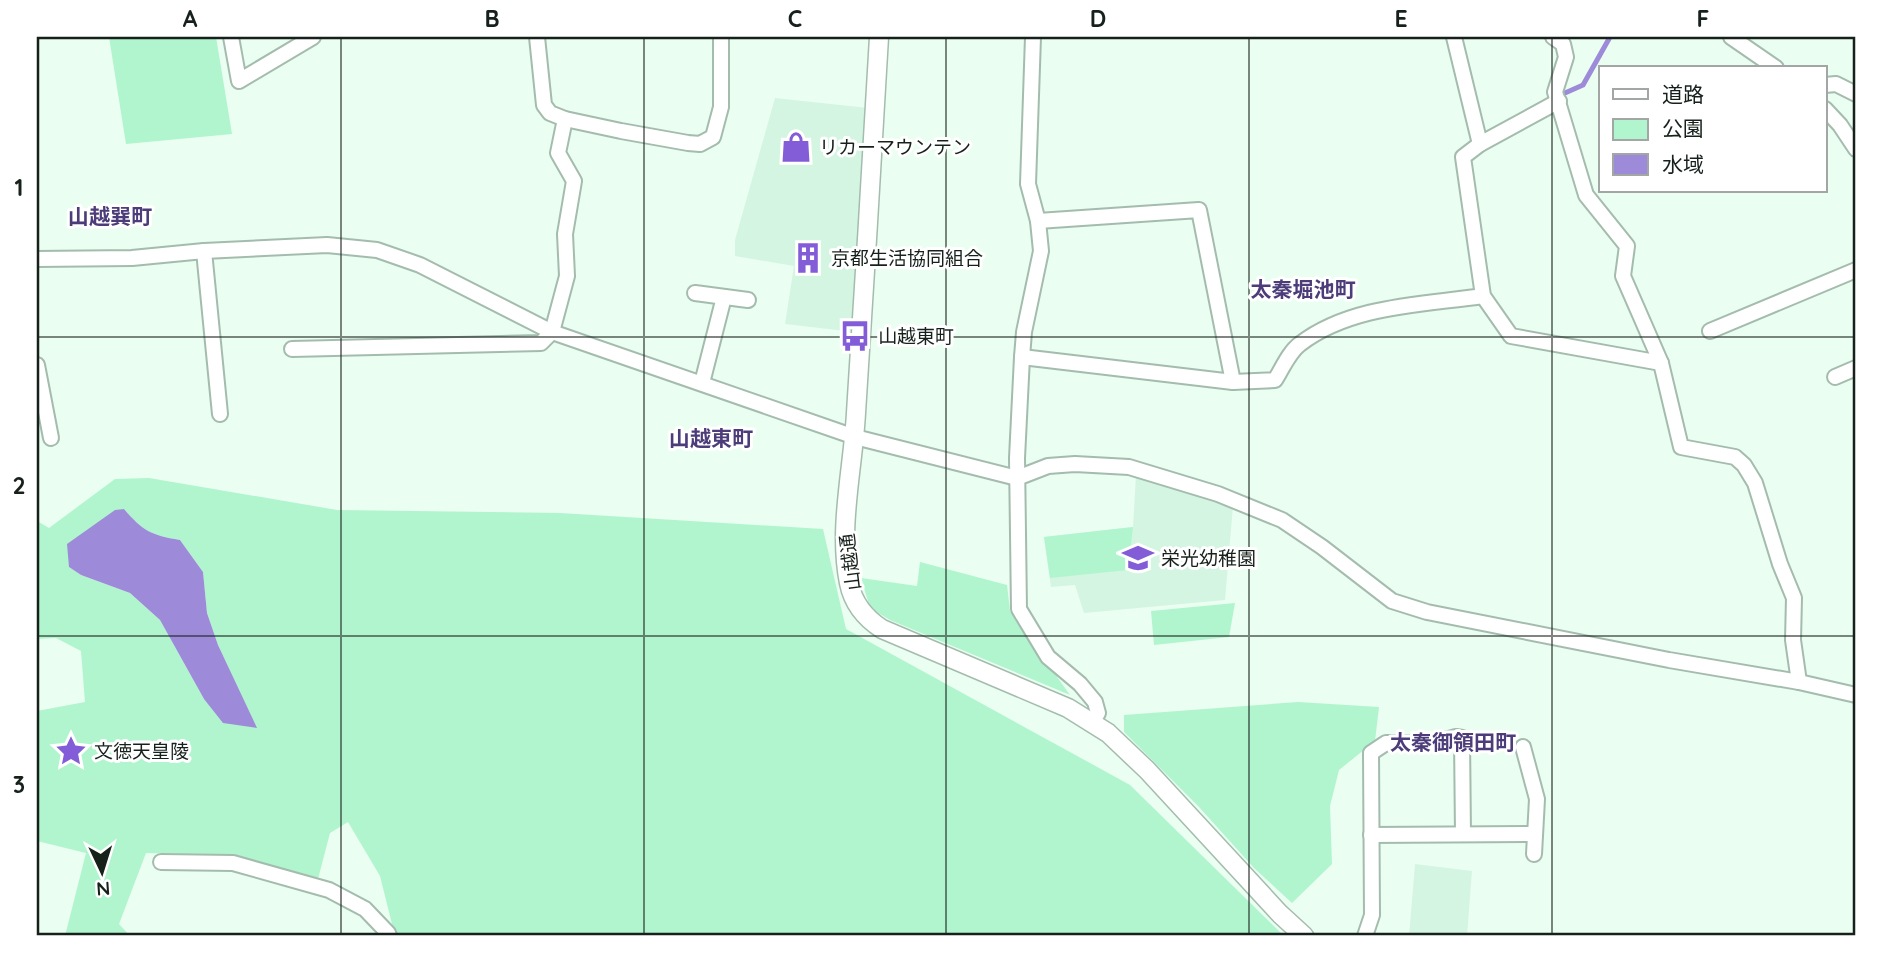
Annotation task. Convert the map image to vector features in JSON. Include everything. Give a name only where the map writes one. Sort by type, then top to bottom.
[{"type":"street","points":[[231,37],[239,81],[313,37]]},
{"type":"street","points":[[537,37],[544,105],[550,113],[565,119],[700,144],[713,137],[721,107],[721,37]]},
{"type":"street","name":"山越通","points":[[879,37],[855,438],[845,536],[850,586],[862,612],[882,629],[1051,700],[1122,744],[1280,914],[1304,936]]},
{"type":"street","points":[[1033,37],[1028,184],[1038,221],[1041,251],[1024,332],[1022,357],[1017,478],[1019,609],[1048,657],[1080,684],[1095,702],[1098,713],[1092,723]]},
{"type":"street","points":[[1454,37],[1480,144]]},
{"type":"street","points":[[1553,37],[1563,44],[1566,57],[1555,92],[1586,195],[1627,246],[1623,276],[1661,363],[1681,447],[1734,457],[1744,465],[1755,482],[1780,564],[1794,598],[1793,640],[1799,682]]},
{"type":"street","points":[[1731,37],[1773,66]]},
{"type":"street","points":[[1826,85],[1836,84],[1856,94]]},
{"type":"street","points":[[1559,101],[1480,144],[1462,157],[1483,296],[1511,336],[1661,363]]},
{"type":"street","points":[[1826,110],[1856,149]]},
{"type":"street","points":[[292,349],[541,343],[552,332],[567,276],[565,234],[574,181],[558,153],[565,119]]},
{"type":"street","points":[[1038,221],[1199,210],[1233,382]]},
{"type":"street","points":[[37,259],[132,258],[204,251],[327,245],[377,250],[420,265],[552,332],[855,438],[1017,478],[1048,466],[1075,464],[1129,467],[1218,494],[1282,520],[1392,601],[1427,612],[1856,695]]},
{"type":"street","points":[[204,251],[220,414]]},
{"type":"street","points":[[1710,331],[1856,270]]},
{"type":"street","points":[[695,293],[748,300]]},
{"type":"street","points":[[1022,357],[1233,382],[1275,380],[1298,345],[1338,321],[1367,313],[1483,296]]},
{"type":"street","points":[[702,383],[724,297]]},
{"type":"street","points":[[37,365],[51,438]]},
{"type":"street","points":[[1835,377],[1856,368]]},
{"type":"street","points":[[1365,936],[1372,915],[1371,753],[1386,743],[1435,743],[1462,738],[1463,834]]},
{"type":"street","points":[[1523,747],[1537,800],[1534,854]]},
{"type":"street","points":[[1371,835],[1535,834]]},
{"type":"street","points":[[161,862],[233,863],[329,890],[366,909],[389,936]]},
{"type":"shaded area","points":[[775,98],[868,108],[854,332],[785,324],[794,266],[735,256],[735,240]]},
{"type":"shaded area","name":"栄光幼稚園","points":[[1136,475],[1233,506],[1225,600],[1084,613],[1075,585],[1051,587],[1044,537],[1133,527]]},
{"type":"shaded area","points":[[1415,864],[1472,871],[1467,936],[1409,936]]},
{"type":"green space","points":[[109,37],[216,37],[232,134],[126,144]]},
{"type":"green space","points":[[149,478],[337,510],[560,513],[823,529],[846,629],[1130,785],[1284,936],[395,936],[380,876],[348,822],[330,833],[318,879],[219,855],[146,853],[119,924],[130,936],[65,936],[86,853],[37,841],[37,711],[85,702],[81,651],[56,638],[37,639],[37,521],[49,528],[115,479]],"holes":[[[124,509],[148,531],[180,540],[203,572],[207,613],[218,645],[256,727],[204,699],[160,620],[130,593],[81,575],[69,567]]]},
{"type":"green space","points":[[1133,527],[1128,570],[1050,578],[1044,537]]},
{"type":"green space","points":[[920,562],[1007,585],[1010,611],[1070,695],[890,620],[870,608],[861,578],[917,586]]},
{"type":"green space","points":[[1235,603],[1229,637],[1154,645],[1151,611]]},
{"type":"green space","points":[[1298,702],[1379,707],[1375,741],[1339,770],[1330,806],[1332,864],[1292,903],[1254,868],[1199,807],[1124,732],[1124,715]]},
{"type":"water","points":[[124,509],[148,531],[180,540],[203,572],[207,613],[218,645],[257,728],[223,723],[204,699],[160,620],[130,593],[81,575],[69,567],[67,544],[115,510]]},
{"type":"waterway","points":[[1565,93],[1583,85],[1610,37]]},
{"type":"place","name":"リカーマウンテン","points":[[796,147]]},
{"type":"place","name":"京都生活協同組合","points":[[808,258]]},
{"type":"place","name":"山越東町","points":[[855,336]]},
{"type":"place","name":"栄光幼稚園","points":[[1138,558]]},
{"type":"place","name":"文徳天皇陵","points":[[71,751]]},
{"type":"district","name":"山越巽町","points":[[110,216]]},
{"type":"district","name":"太秦堀池町","points":[[1303,289]]},
{"type":"district","name":"山越東町","points":[[711,438]]},
{"type":"district","name":"太秦御領田町","points":[[1453,742]]}]
